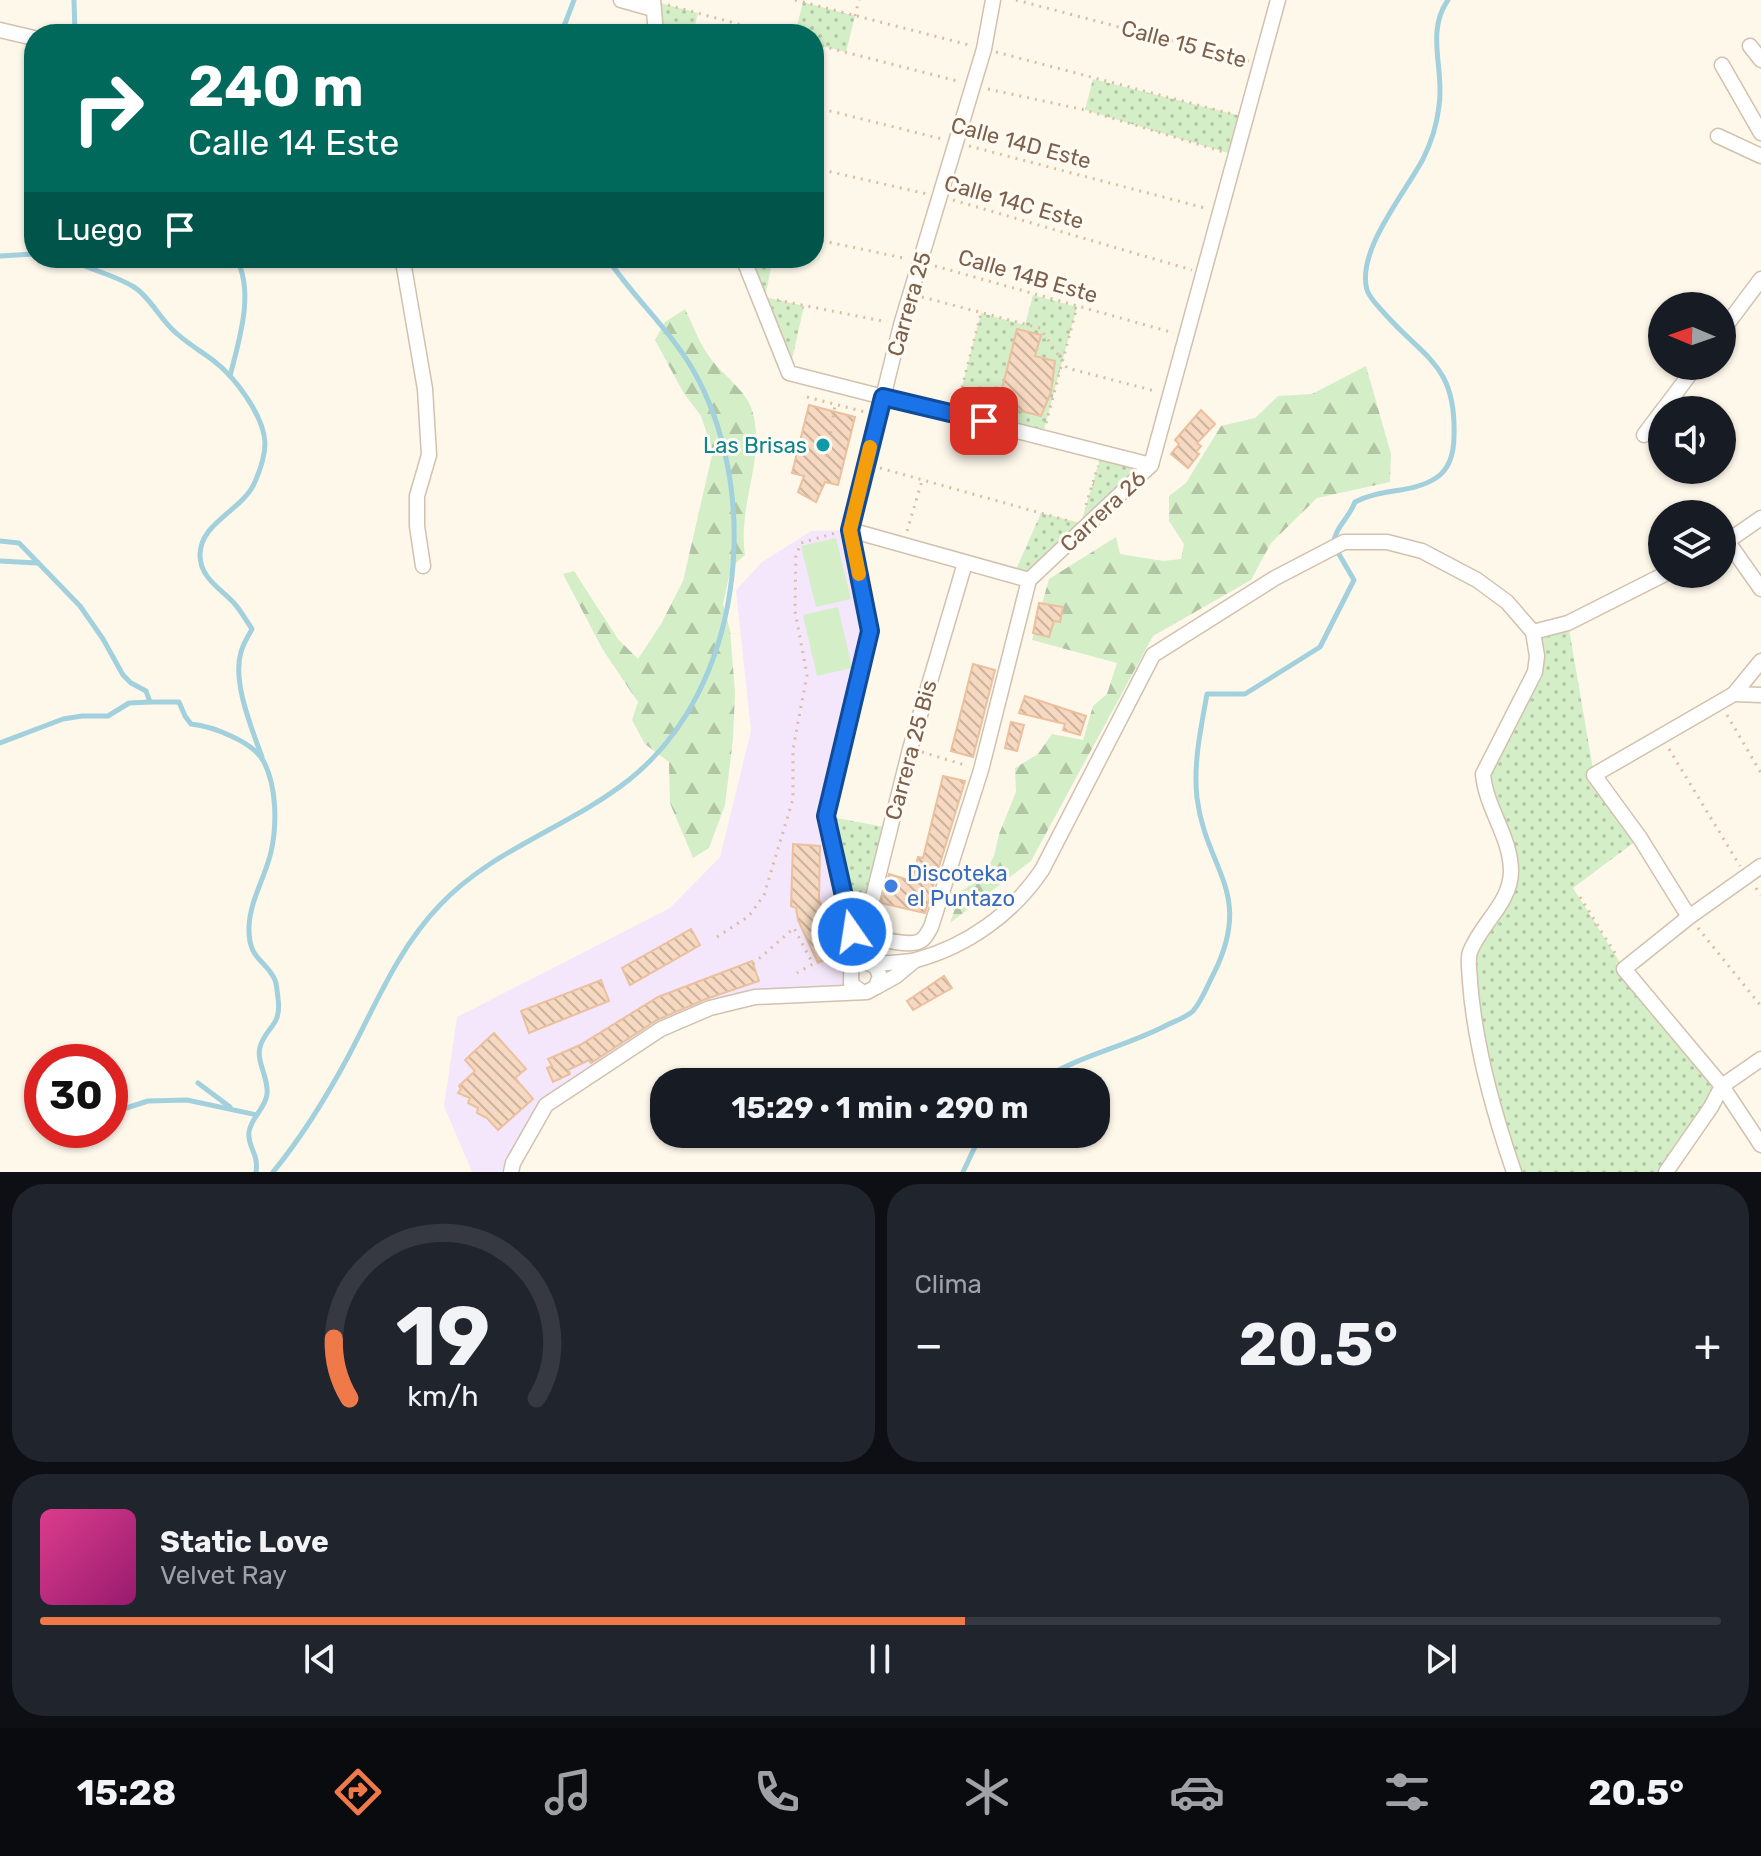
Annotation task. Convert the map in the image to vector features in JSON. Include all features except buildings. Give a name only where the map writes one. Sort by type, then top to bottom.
[{"type":"street","points":[[621,0],[653,3],[655,24]]},
{"type":"street","name":"Carrera 25","points":[[853,968],[852,935],[826,816],[870,631],[850,530],[901,325],[984,49],[993,0]]},
{"type":"street","name":"Carrera 26","points":[[1029,580],[1151,465],[1278,0]]},
{"type":"street","points":[[0,30],[24,36]]},
{"type":"street","points":[[1750,46],[1761,60]]},
{"type":"street","points":[[1722,65],[1761,133]]},
{"type":"street","points":[[1718,136],[1761,156]]},
{"type":"street","points":[[404,268],[425,389],[429,455],[417,496],[417,526],[423,566]]},
{"type":"street","points":[[747,268],[789,373],[1151,465]]},
{"type":"street","points":[[1736,312],[1761,279]]},
{"type":"street","points":[[1644,435],[1648,430]]},
{"type":"street","points":[[1736,536],[1761,518]]},
{"type":"street","points":[[850,530],[1029,580],[981,770],[931,927],[918,942],[852,935]]},
{"type":"street","points":[[832,995],[853,968],[870,963],[914,961],[956,945],[1008,912],[1027,892],[1042,870],[1153,655],[1275,578],[1344,542],[1387,542],[1422,551],[1477,580],[1507,602],[1533,632],[1537,656],[1535,672],[1483,774],[1484,791],[1509,851],[1509,892],[1484,926],[1468,955],[1471,998],[1491,1102],[1514,1172]]},
{"type":"street","points":[[1736,558],[1761,589]]},
{"type":"street","name":"Carrera 25 Bis","points":[[852,935],[862,924],[873,897],[910,749],[965,563]]},
{"type":"street","points":[[1533,632],[1568,623],[1648,583]]},
{"type":"street","points":[[1689,917],[1640,838],[1594,775],[1734,694],[1761,661]]},
{"type":"street","points":[[1734,694],[1761,695]]},
{"type":"street","points":[[1761,866],[1689,917],[1624,969],[1722,1086],[1761,1145]]},
{"type":"street","name":"Carrera 25","points":[[852,935],[870,963]]},
{"type":"street","points":[[500,1172],[512,1167],[546,1105],[661,1029],[710,1008],[755,997],[832,995],[869,990],[896,976],[914,961]]},
{"type":"street","points":[[869,990],[880,976],[870,963]]},
{"type":"street","points":[[853,968],[851,984],[869,990]]},
{"type":"street","points":[[1666,1172],[1722,1086],[1761,1059]]},
{"type":"path","points":[[795,0],[855,16],[859,0]]},
{"type":"path","name":"Calle 15 Este","points":[[1016,0],[1260,64]]},
{"type":"path","points":[[653,3],[736,24]]},
{"type":"path","points":[[824,46],[846,52]]},
{"type":"path","points":[[1093,79],[1245,117]]},
{"type":"path","name":"Calle 14D Este","points":[[824,110],[1220,212]]},
{"type":"path","points":[[1085,110],[1235,155]]},
{"type":"path","name":"Calle 14C Este","points":[[824,170],[941,197],[1203,273]]},
{"type":"path","name":"Calle 14B Este","points":[[824,241],[921,262],[1186,337]]},
{"type":"path","points":[[911,294],[1040,328],[1067,368],[1170,395]]},
{"type":"path","points":[[765,297],[901,325]]},
{"type":"path","points":[[1042,437],[1077,307]]},
{"type":"path","points":[[955,414],[981,313]]},
{"type":"path","points":[[807,397],[869,413]]},
{"type":"path","points":[[827,457],[835,405]]},
{"type":"path","points":[[1085,510],[1102,452]]},
{"type":"path","points":[[865,464],[1081,524]]},
{"type":"path","points":[[903,546],[922,480]]},
{"type":"path","points":[[717,937],[749,916],[764,895],[793,799],[793,749],[807,675],[795,611],[796,556],[801,543],[809,539],[850,530]]},
{"type":"path","points":[[1719,702],[1761,773]]},
{"type":"path","points":[[1661,736],[1746,876],[1761,895]]},
{"type":"path","points":[[910,749],[981,770]]},
{"type":"path","points":[[1580,897],[1624,969]]},
{"type":"path","points":[[1689,917],[1761,1006]]},
{"type":"path","points":[[753,964],[794,928],[813,964],[797,973]]},
{"type":"shaded area","points":[[850,530],[870,631],[826,816],[856,989],[710,1008],[546,1105],[513,1163],[500,1172],[472,1172],[444,1106],[457,1017],[670,908],[720,857],[751,731],[736,590],[762,562],[811,531]]},
{"type":"green space","points":[[653,1],[698,13],[695,24],[655,24]]},
{"type":"green space","points":[[803,2],[855,16],[846,52],[824,46],[824,24],[798,24]]},
{"type":"green space","points":[[1093,79],[1245,117],[1235,155],[1085,110]]},
{"type":"green space","points":[[747,268],[771,268],[765,297],[804,306],[789,373]]},
{"type":"green space","points":[[1033,295],[1077,307],[1042,437],[955,414],[981,313],[1025,325]],"holes":[[[1017,329],[1040,335],[1035,356],[1055,361],[1051,392],[1041,416],[998,405]]]},
{"type":"green space","points":[[685,309],[707,353],[748,401],[756,443],[745,516],[745,555],[731,567],[723,604],[730,630],[735,692],[725,805],[709,848],[693,858],[670,803],[669,762],[645,744],[632,720],[638,702],[603,650],[563,574],[574,571],[618,639],[638,659],[661,624],[683,581],[713,451],[701,416],[683,392],[655,340],[665,322]]},
{"type":"green space","points":[[1366,366],[1391,454],[1390,482],[1317,498],[1271,543],[1251,580],[1153,636],[1031,861],[950,923],[961,891],[981,879],[994,856],[999,834],[1016,792],[1015,768],[1038,754],[1052,734],[1083,740],[1093,706],[1107,694],[1117,663],[1032,640],[1049,579],[1116,537],[1120,554],[1163,561],[1181,559],[1184,544],[1169,521],[1169,496],[1186,483],[1221,426],[1255,418],[1278,396],[1312,394]]},
{"type":"green space","points":[[1102,452],[1151,465],[1037,574],[1014,574],[1041,513],[1081,523]]},
{"type":"green space","points":[[836,538],[851,599],[816,607],[801,546]]},
{"type":"green space","points":[[838,607],[852,668],[817,676],[803,615]]},
{"type":"green space","points":[[1568,623],[1594,775],[1640,838],[1573,888],[1624,969],[1722,1086],[1666,1172],[1514,1172],[1491,1102],[1468,955],[1511,871],[1483,774],[1535,672],[1533,632]]},
{"type":"green space","points":[[826,816],[890,828],[873,897],[852,932]]},
{"type":"waterway","points":[[74,0],[75,24]]},
{"type":"waterway","points":[[565,24],[574,0]]},
{"type":"waterway","points":[[1063,1068],[1181,1019],[1196,1007],[1225,945],[1229,922],[1229,901],[1202,823],[1197,798],[1197,759],[1207,694],[1245,694],[1320,647],[1354,580],[1333,544],[1355,502],[1426,483],[1441,474],[1450,459],[1454,441],[1453,412],[1444,378],[1372,300],[1367,290],[1366,275],[1375,240],[1423,159],[1433,133],[1440,93],[1438,25],[1448,0]]},
{"type":"waterway","points":[[0,256],[24,255]]},
{"type":"waterway","points":[[89,268],[140,291],[175,332],[231,377],[260,421],[265,448],[254,484],[207,534],[200,555],[207,577],[234,603],[252,629],[241,652],[239,677],[244,705],[262,757]]},
{"type":"waterway","points":[[230,376],[244,316],[241,268]]},
{"type":"waterway","points":[[273,1172],[323,1101],[389,978],[424,923],[460,886],[483,869],[607,796],[630,779],[668,741],[697,696],[718,645],[730,591],[734,536],[730,481],[718,428],[689,363],[615,268]]},
{"type":"waterway","points":[[0,541],[19,543],[80,606],[123,675],[146,691],[150,702],[179,702],[191,724],[210,728],[242,742],[264,762],[274,795],[274,830],[271,852],[252,908],[249,938],[254,953],[275,980],[279,1008],[276,1021],[259,1053],[267,1094],[249,1132],[256,1172]]},
{"type":"waterway","points":[[0,561],[37,563]]},
{"type":"waterway","points":[[0,743],[63,719],[108,716],[129,703],[150,702]]},
{"type":"waterway","points":[[198,1083],[230,1107]]},
{"type":"waterway","points":[[128,1107],[148,1101],[187,1100],[257,1115]]},
{"type":"waterway","points":[[963,1172],[974,1148]]},
{"type":"slow traffic","points":[[859,574],[850,530],[870,447]]},
{"type":"place","name":"Las Brisas","points":[[823,445]]},
{"type":"place","name":"Discoteka el Puntazo","points":[[891,886]]},
{"type":"route","points":[[852,932],[826,816],[870,631],[850,530],[865,464],[883,397],[984,421]]}]
